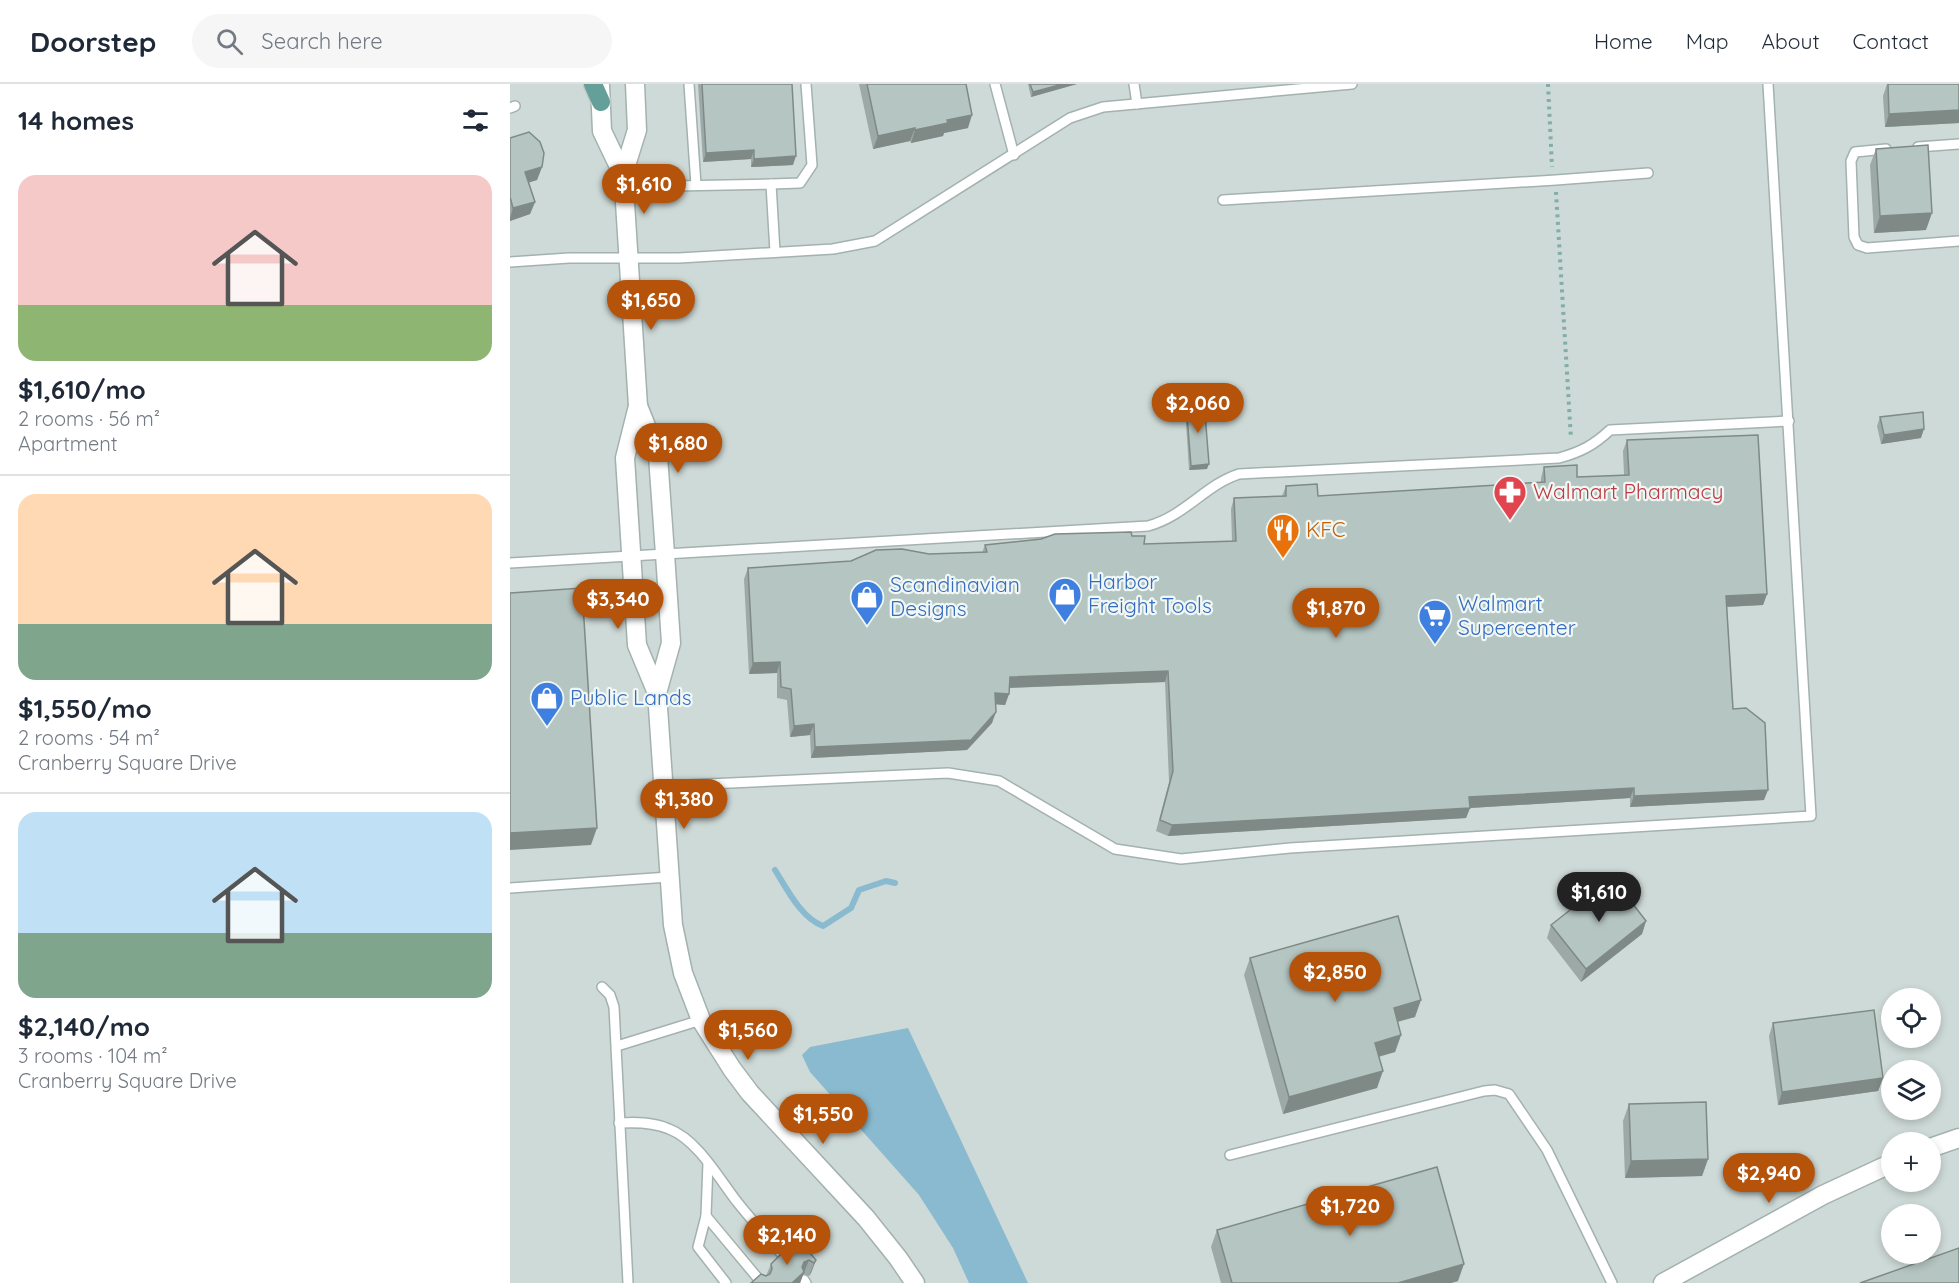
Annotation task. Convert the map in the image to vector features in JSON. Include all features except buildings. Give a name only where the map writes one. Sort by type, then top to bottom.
[{"type":"main road","points":[[593,84],[600,93]]},
{"type":"street","points":[[635,84],[637,130],[623,181],[638,406],[625,458],[637,645],[657,693]]},
{"type":"street","points":[[600,93],[602,131],[623,181]]},
{"type":"street","points":[[638,406],[658,456],[670,643],[657,693],[669,877],[677,949],[691,996],[701,1020],[750,1093],[871,1225],[898,1257],[915,1283]]},
{"type":"street","points":[[1941,1144],[1959,1138]]},
{"type":"street","points":[[1663,1283],[1823,1195],[1881,1167]]},
{"type":"lane","points":[[689,84],[696,185]]},
{"type":"lane","points":[[623,181],[696,185],[800,183],[812,165],[806,84]]},
{"type":"lane","points":[[995,84],[1014,154]]},
{"type":"lane","points":[[1134,84],[1137,104]]},
{"type":"lane","points":[[510,262],[569,258],[679,258],[839,249],[876,241],[1070,118],[1103,106],[1137,104],[1255,88],[1352,84]]},
{"type":"lane","points":[[663,786],[948,773],[999,781],[1115,849],[1181,859],[1290,848],[1811,816],[1768,84]]},
{"type":"lane","points":[[1902,148],[1959,144]]},
{"type":"lane","points":[[1891,148],[1855,152],[1851,160],[1854,237],[1858,245],[1868,248],[1959,241]]},
{"type":"lane","points":[[1223,200],[1648,173]]},
{"type":"lane","points":[[771,184],[775,252]]},
{"type":"lane","points":[[510,563],[1148,526],[1164,522],[1226,478],[1239,474],[1559,458],[1595,444],[1610,430],[1789,421]]},
{"type":"lane","points":[[510,888],[669,877]]},
{"type":"lane","points":[[602,987],[610,995],[614,1007],[628,1283]]},
{"type":"lane","points":[[617,1046],[701,1020]]},
{"type":"lane","points":[[1230,1155],[1484,1092],[1495,1090],[1509,1094],[1547,1150],[1612,1283]]},
{"type":"lane","points":[[619,1124],[636,1122],[669,1128],[690,1143],[786,1259]]},
{"type":"lane","points":[[708,1163],[706,1216],[698,1247],[726,1283]]},
{"type":"lane","points":[[706,1216],[761,1282]]},
{"type":"path","points":[[1548,84],[1572,454]]},
{"type":"shaded area","points":[[510,84],[1959,84],[1959,1283],[510,1283]]},
{"type":"water","points":[[908,1028],[1028,1283],[969,1283],[953,1248],[919,1195],[810,1072],[802,1055],[810,1047]]},
{"type":"waterway","points":[[775,870],[801,910],[823,926],[851,908],[859,890],[886,881],[895,883]]},
{"type":"place","name":"Walmart Pharmacy","points":[[1510,521]]},
{"type":"place","name":"KFC","points":[[1283,559]]},
{"type":"place","name":"Harbor Freight Tools","points":[[1065,623]]},
{"type":"place","name":"Scandinavian Designs","points":[[867,626]]},
{"type":"place","name":"Walmart Supercenter","points":[[1435,645]]},
{"type":"place","name":"Public Lands","points":[[547,727]]}]
